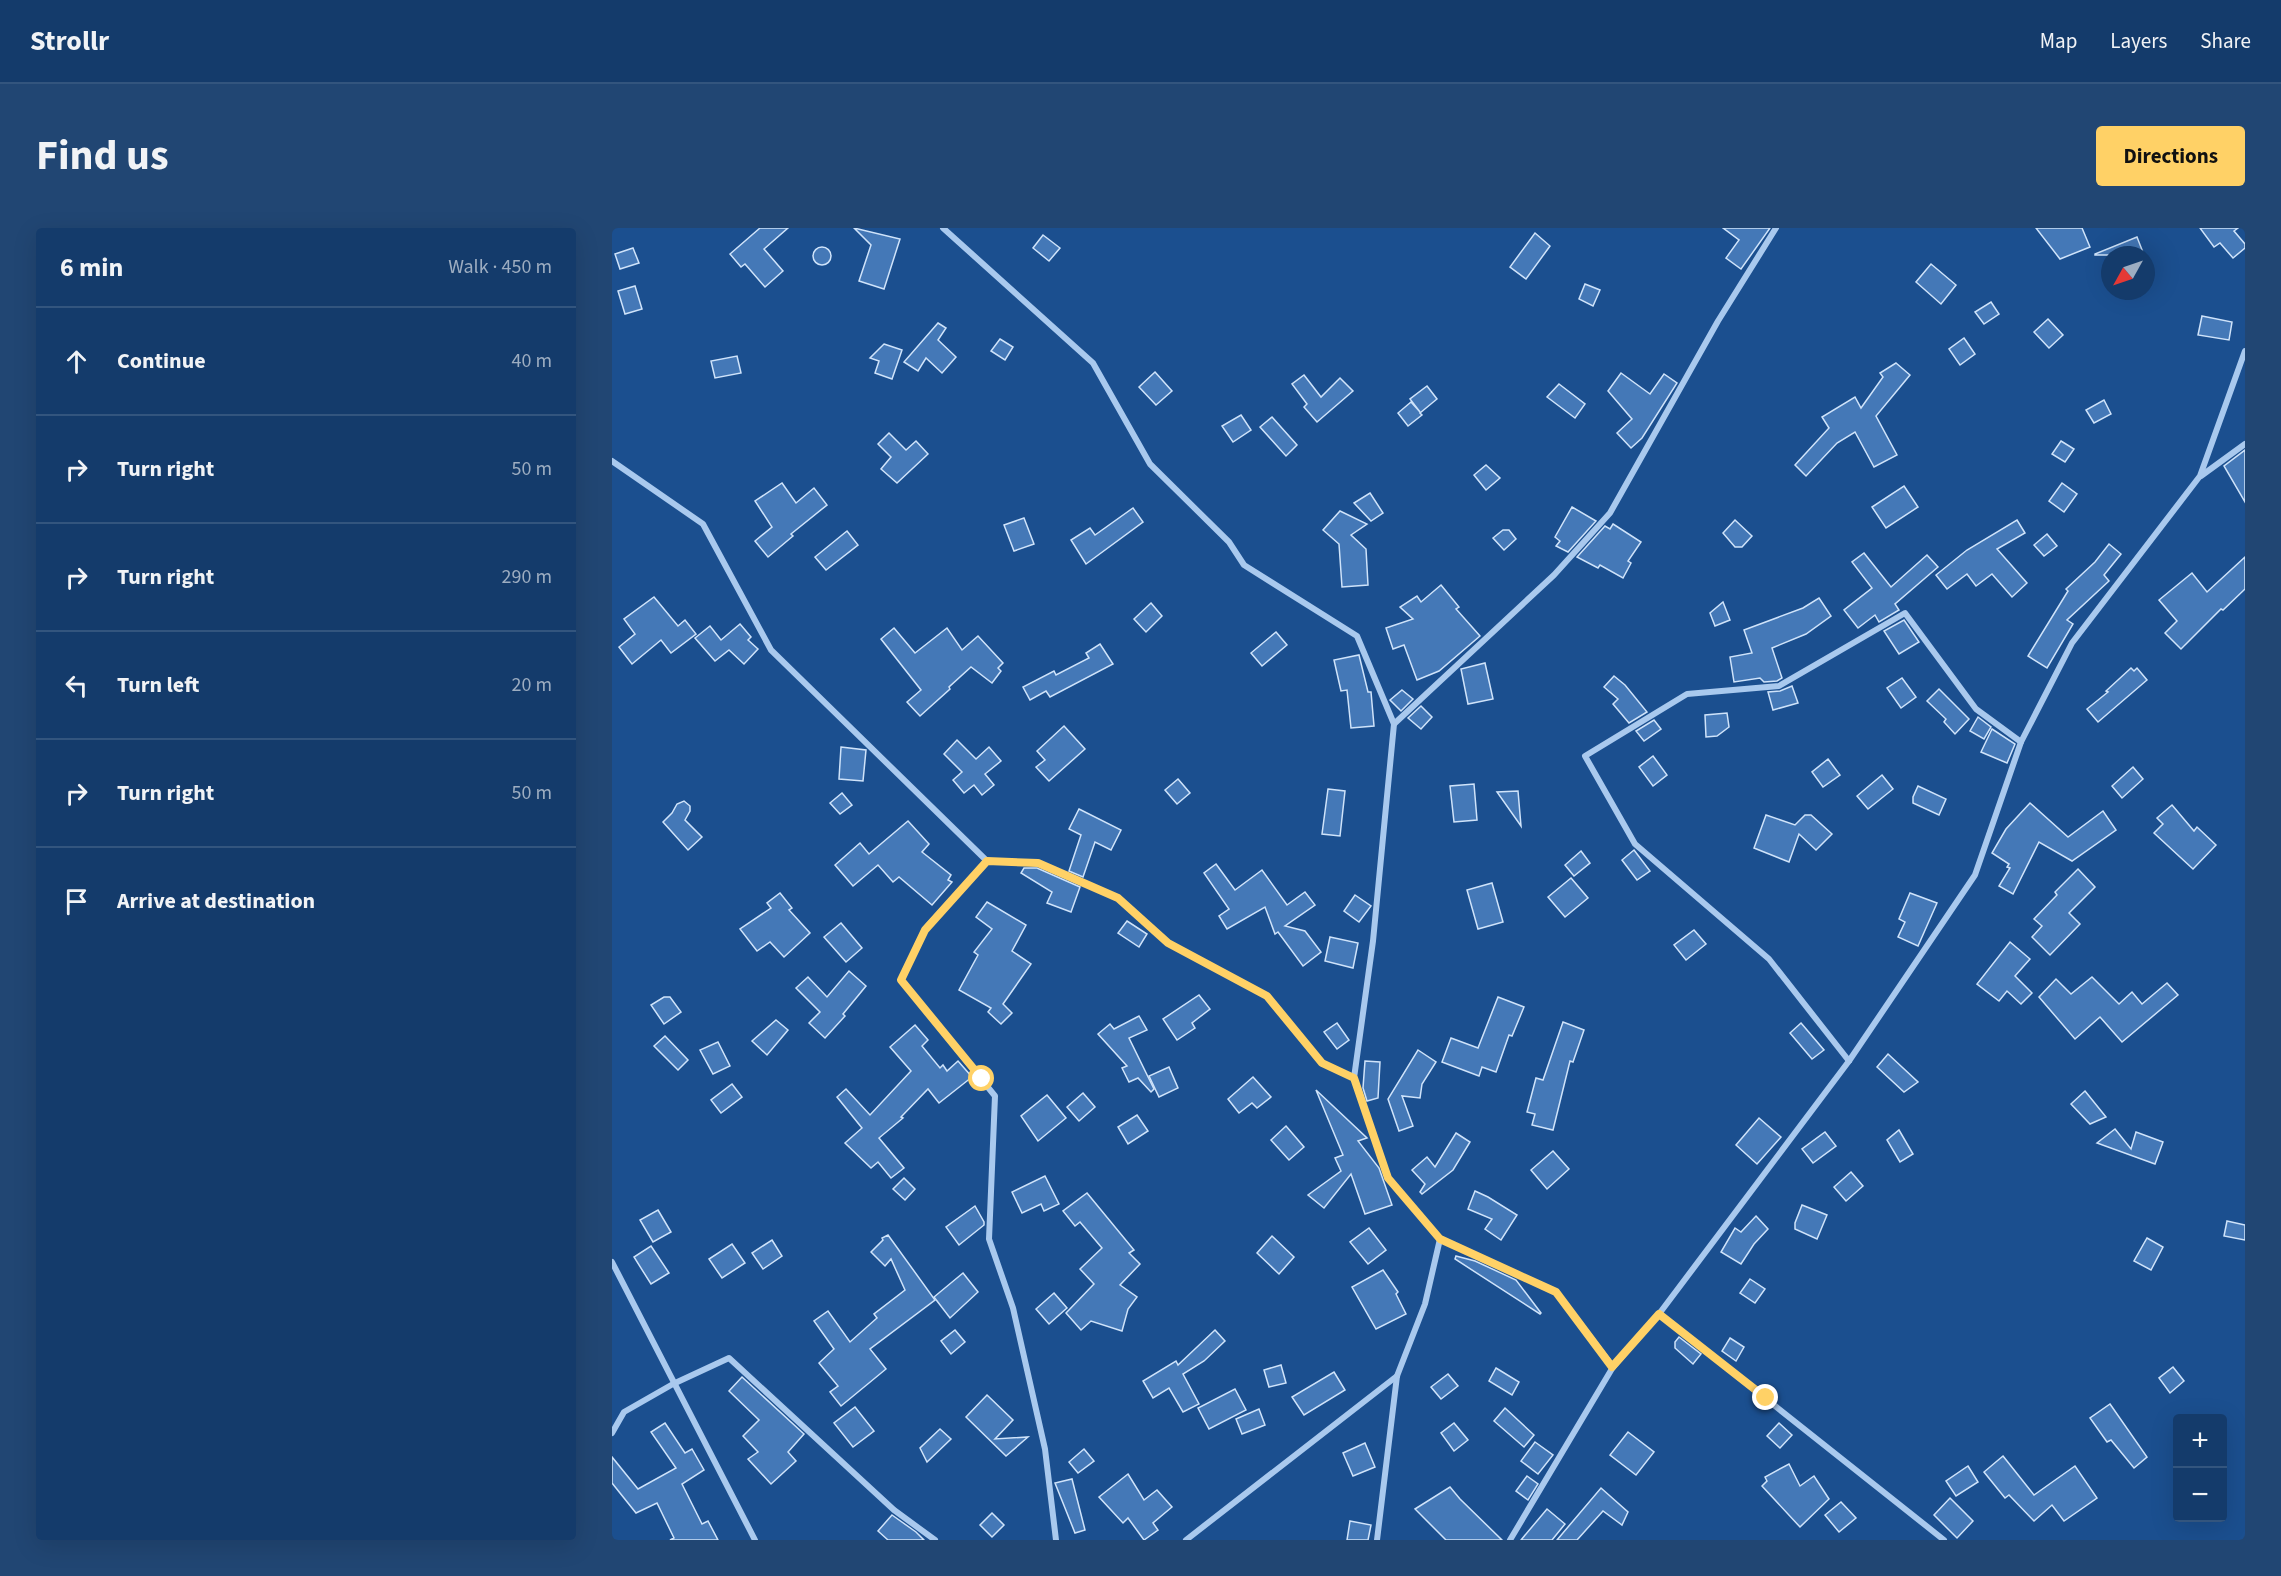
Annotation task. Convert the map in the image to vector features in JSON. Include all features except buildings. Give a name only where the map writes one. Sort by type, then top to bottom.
[{"type":"street","points":[[943,228],[1093,363],[1150,464],[1229,542],[1244,565],[1358,636],[1394,724],[1373,941],[1354,1078],[1388,1178],[1440,1239],[1556,1292],[1612,1367]]},
{"type":"street","points":[[1394,724],[1554,575],[1610,513],[1718,321],[1776,228]]},
{"type":"street","points":[[2200,476],[2245,351]]},
{"type":"street","points":[[1510,1540],[1612,1367],[1659,1314],[1849,1060],[1975,875],[2021,742],[2072,643],[2200,476],[2245,444]]},
{"type":"street","points":[[612,461],[703,524],[771,650],[987,861],[1038,863],[1118,898],[1168,943],[1267,996],[1322,1063],[1354,1078]]},
{"type":"street","points":[[1849,1060],[1769,959],[1635,844],[1585,756],[1687,694],[1779,686],[1905,613],[1976,709],[2021,742]]},
{"type":"street","points":[[987,861],[925,930],[901,980],[995,1096],[989,1239],[1013,1308],[1045,1449],[1056,1540]]},
{"type":"street","points":[[1377,1540],[1397,1376],[1425,1304],[1440,1239]]},
{"type":"street","points":[[612,1262],[755,1540]]},
{"type":"street","points":[[1659,1314],[1944,1540]]},
{"type":"street","points":[[612,1433],[624,1412],[673,1384],[729,1359],[894,1510],[934,1540]]},
{"type":"street","points":[[1186,1540],[1397,1376]]},
{"type":"route","points":[[982,1079],[901,980],[925,930],[987,861],[1038,863],[1118,898],[1168,943],[1267,996],[1322,1063],[1354,1078],[1388,1178],[1440,1239],[1556,1292],[1612,1367],[1659,1314],[1766,1398]]}]
